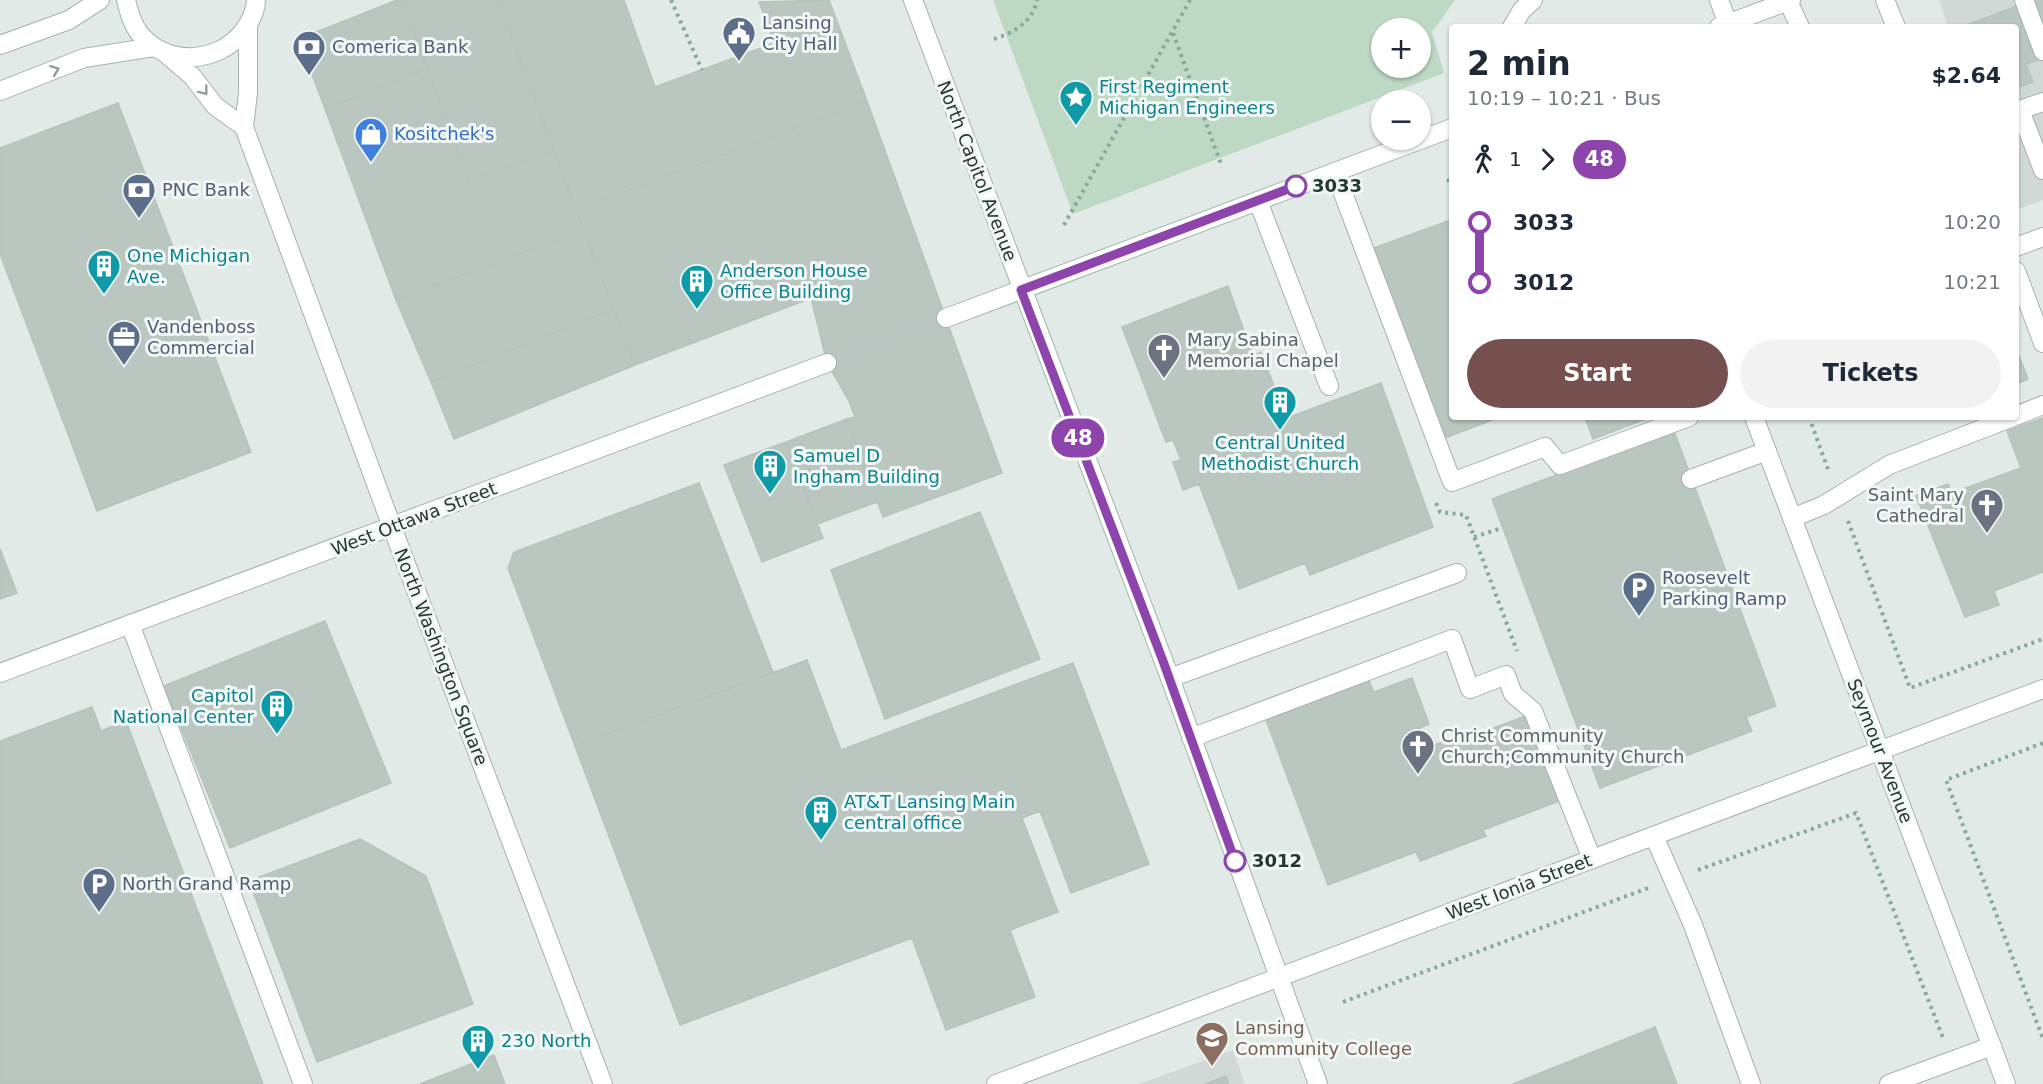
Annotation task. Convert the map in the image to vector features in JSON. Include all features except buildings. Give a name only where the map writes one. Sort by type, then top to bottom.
[{"type":"street","points":[[0,45],[69,20],[100,0]]},
{"type":"street","points":[[126,0],[130,17],[140,34],[192,76],[215,106],[244,127],[252,13]]},
{"type":"street","points":[[0,91],[84,58],[160,50],[183,58],[211,54],[236,40],[252,13],[267,0]]},
{"type":"street","name":"North Capitol Avenue","points":[[913,0],[1021,290],[1170,678],[1277,978],[1318,1084]]},
{"type":"street","points":[[1514,24],[1522,10],[1533,0]]},
{"type":"street","points":[[1719,0],[1723,24]]},
{"type":"street","points":[[1726,24],[1790,0],[1799,24]]},
{"type":"street","points":[[1885,0],[1895,24]]},
{"type":"street","points":[[2024,0],[2043,51]]},
{"type":"street","points":[[2043,102],[2020,110],[2043,170]]},
{"type":"street","name":"North Washington Square","points":[[244,127],[392,527],[603,1084]]},
{"type":"street","points":[[946,318],[1449,129]]},
{"type":"street","points":[[1335,172],[1452,482],[1545,447],[1560,465],[1681,420]]},
{"type":"street","points":[[1258,201],[1329,386]]},
{"type":"street","points":[[2019,246],[2043,237]]},
{"type":"street","points":[[2019,279],[2043,343]]},
{"type":"street","name":"West Ottawa Street","points":[[0,674],[827,363]]},
{"type":"street","points":[[2019,414],[2043,405]]},
{"type":"street","name":"Seymour Avenue","points":[[1755,420],[2006,1084]]},
{"type":"street","points":[[1792,518],[1824,505],[1889,465],[2004,420]]},
{"type":"street","points":[[1691,478],[1767,451]]},
{"type":"street","points":[[1170,678],[1457,573]]},
{"type":"street","points":[[130,624],[303,1084]]},
{"type":"street","points":[[1191,738],[1452,639],[1470,689],[1506,675],[1513,694],[1533,711],[1592,859]]},
{"type":"street","name":"West Ionia Street","points":[[1002,1083],[2043,689]]},
{"type":"street","points":[[1654,836],[1693,925],[1751,1084]]},
{"type":"street","points":[[1889,1084],[1992,1046]]},
{"type":"path","points":[[671,0],[702,70]]},
{"type":"path","points":[[994,39],[1022,26],[1035,11],[1038,0]]},
{"type":"path","points":[[1064,225],[1190,0]]},
{"type":"path","points":[[1173,32],[1222,167]]},
{"type":"path","points":[[1810,420],[1910,688],[2043,639]]},
{"type":"path","points":[[1435,501],[1440,512],[1466,515],[1518,655]]},
{"type":"path","points":[[1474,537],[1502,528]]},
{"type":"path","points":[[2043,743],[1946,780],[2043,1040]]},
{"type":"path","points":[[1343,1002],[1856,813],[1952,1061]]},
{"type":"shaded area","points":[[1939,0],[2043,0],[2043,200],[2019,209],[2019,24],[1947,24]]},
{"type":"shaded area","name":"Lansing Community College","points":[[1233,1050],[1245,1084],[1139,1084]]},
{"type":"green space","points":[[993,0],[1455,0],[1432,32],[1444,73],[1431,78],[1431,18],[1371,18],[1371,78],[1431,78],[1399,90],[1371,90],[1371,101],[1073,214]]},
{"type":"tunnel","points":[[827,363],[946,318]]},
{"type":"bus line","name":"48","points":[[1235,861],[1163,661],[1021,290],[1296,186]]},
{"type":"place","name":"Lansing City Hall","points":[[739,62]]},
{"type":"place","name":"Comerica Bank","points":[[309,76]]},
{"type":"place","name":"First Regiment Michigan Engineers","points":[[1076,126]]},
{"type":"place","name":"Kositchek's","points":[[371,163]]},
{"type":"place","name":"3033","points":[[1296,186]]},
{"type":"place","name":"PNC Bank","points":[[139,219]]},
{"type":"place","name":"One Michigan Ave.","points":[[104,295]]},
{"type":"place","name":"Anderson House Office Building","points":[[697,310]]},
{"type":"place","name":"Vandenboss Commercial","points":[[124,366]]},
{"type":"place","name":"Mary Sabina Memorial Chapel","points":[[1164,379]]},
{"type":"place","name":"Central United Methodist Church","points":[[1280,431]]},
{"type":"place","name":"Samuel D Ingham Building","points":[[770,495]]},
{"type":"place","name":"Saint Mary Cathedral","points":[[1987,534]]},
{"type":"place","name":"Roosevelt Parking Ramp","points":[[1639,617]]},
{"type":"place","name":"Capitol National Center","points":[[277,735]]},
{"type":"place","name":"Christ Community Church;Community Church","points":[[1418,775]]},
{"type":"place","name":"AT&T Lansing Main central office","points":[[821,841]]},
{"type":"place","name":"3012","points":[[1235,861]]},
{"type":"place","name":"North Grand Ramp","points":[[99,913]]},
{"type":"place","name":"Lansing Community College","points":[[1212,1067]]},
{"type":"place","name":"230 North","points":[[478,1070]]}]
